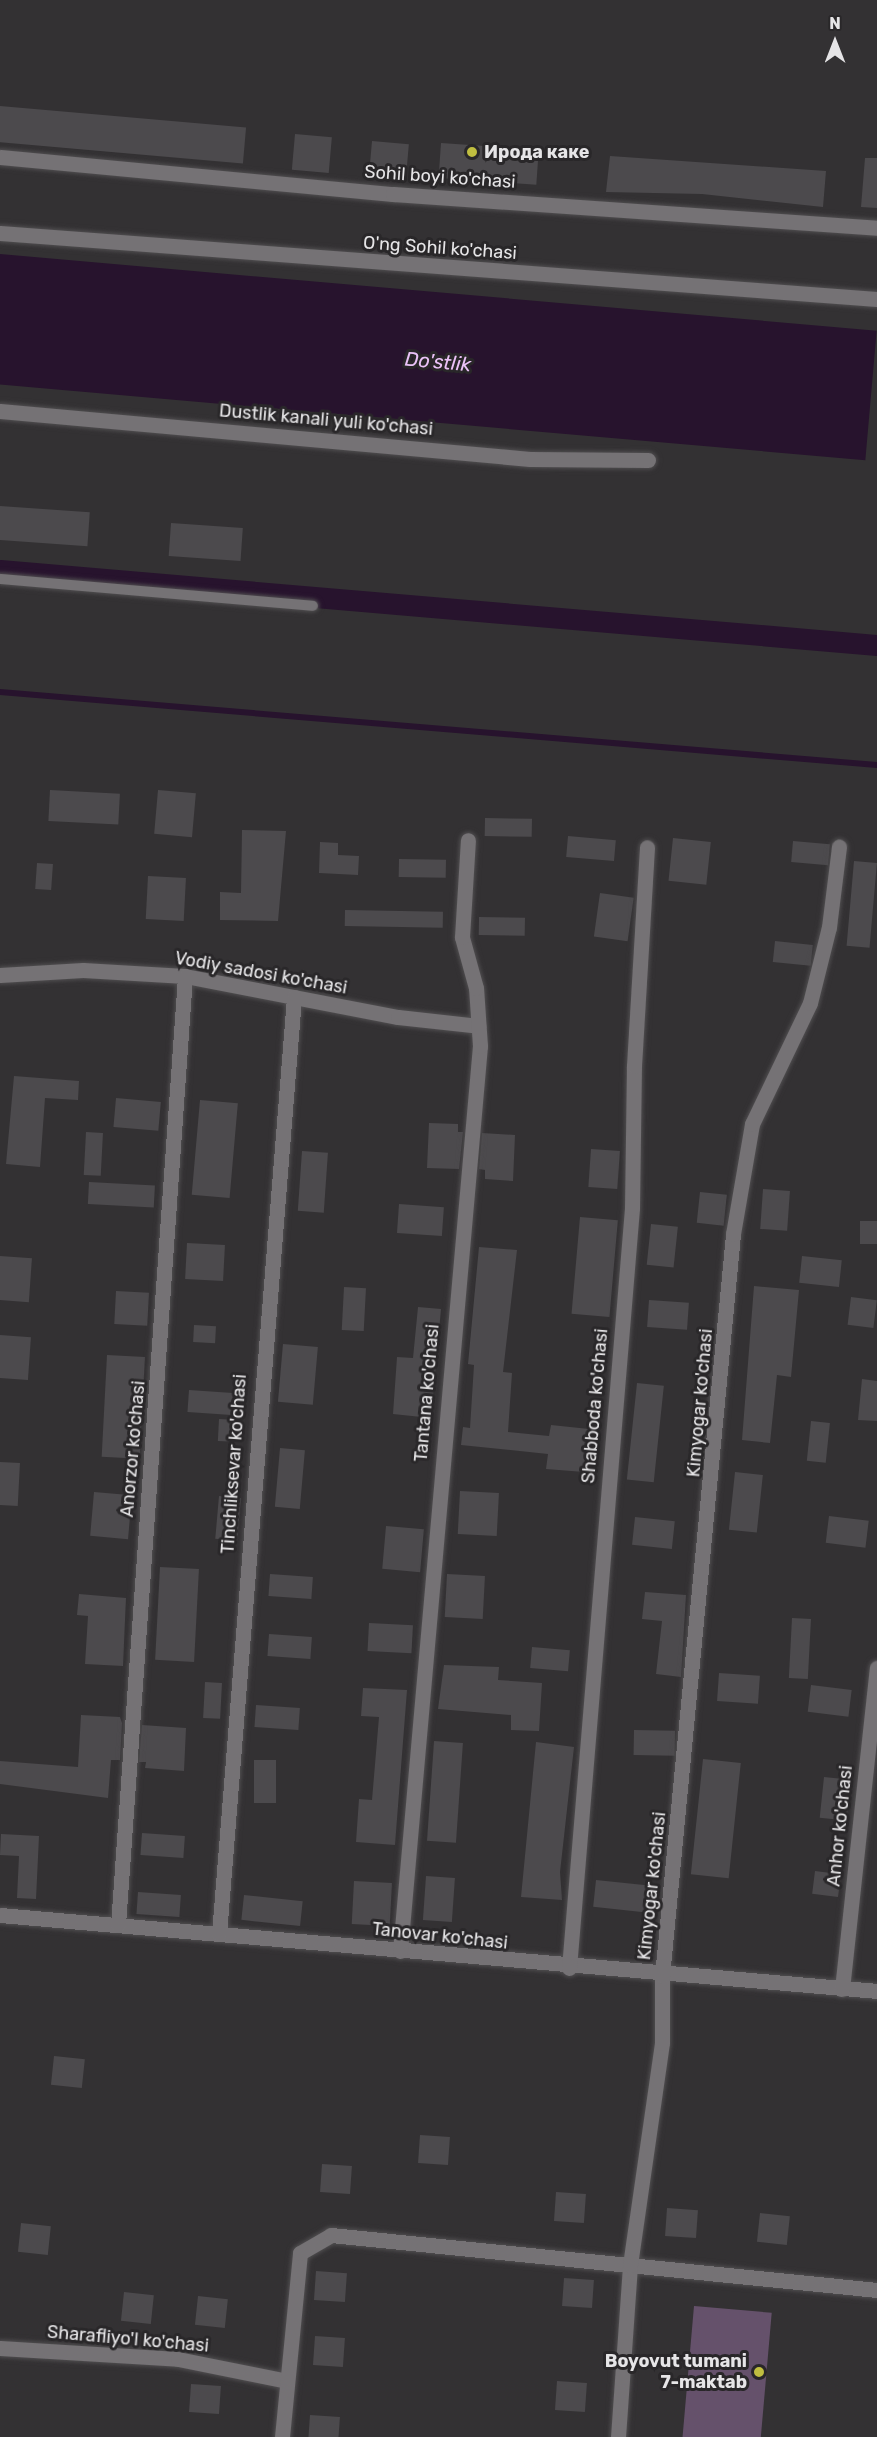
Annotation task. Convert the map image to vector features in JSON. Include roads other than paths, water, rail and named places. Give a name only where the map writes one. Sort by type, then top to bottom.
[{"type":"street","name":"Sohil boyi ko'chasi","points":[[0,157],[393,194],[877,228]]},
{"type":"street","name":"O'ng Sohil ko'chasi","points":[[0,233],[877,299]]},
{"type":"street","name":"Dustlik kanali yuli ko'chasi","points":[[0,411],[530,459],[648,460]]},
{"type":"street","name":"Tantana ko'chasi","points":[[400,1951],[479,1026],[462,937],[468,840]]},
{"type":"street","name":"Shabboda ko'chasi","points":[[569,1968],[632,1208],[634,1065],[647,847]]},
{"type":"street","name":"Kimyogar ko'chasi","points":[[618,2437],[630,2265],[660,2054],[662,1976],[733,1234],[752,1124],[810,1003],[829,927],[838,848]]},
{"type":"street","name":"Vodiy sadosi ko'chasi","points":[[0,975],[83,970],[185,976],[294,998],[479,1026]]},
{"type":"street","name":"Anorzor ko'chasi","points":[[118,1925],[185,976]]},
{"type":"street","name":"Tinchliksevar ko'chasi","points":[[219,1934],[294,998]]},
{"type":"street","name":"Anhor ko'chasi","points":[[842,1989],[877,1668]]},
{"type":"street","name":"Tanovar ko'chasi","points":[[0,1915],[569,1968],[877,1991]]},
{"type":"street","points":[[282,2437],[300,2253],[331,2235],[877,2290]]},
{"type":"street","name":"Sharafliyo'l ko'chasi","points":[[0,2348],[178,2360],[287,2380]]},
{"type":"lane","points":[[0,579],[313,606]]},
{"type":"water","name":"Do'stlik","points":[[0,254],[877,331],[865,460],[0,384]]},
{"type":"waterway","points":[[0,570],[877,645]]},
{"type":"waterway","points":[[0,692],[877,765]]},
{"type":"place","name":"Ирода каке","points":[[472,152]]},
{"type":"place","name":"Boyovut tumani 7-maktab","points":[[759,2372]]}]
